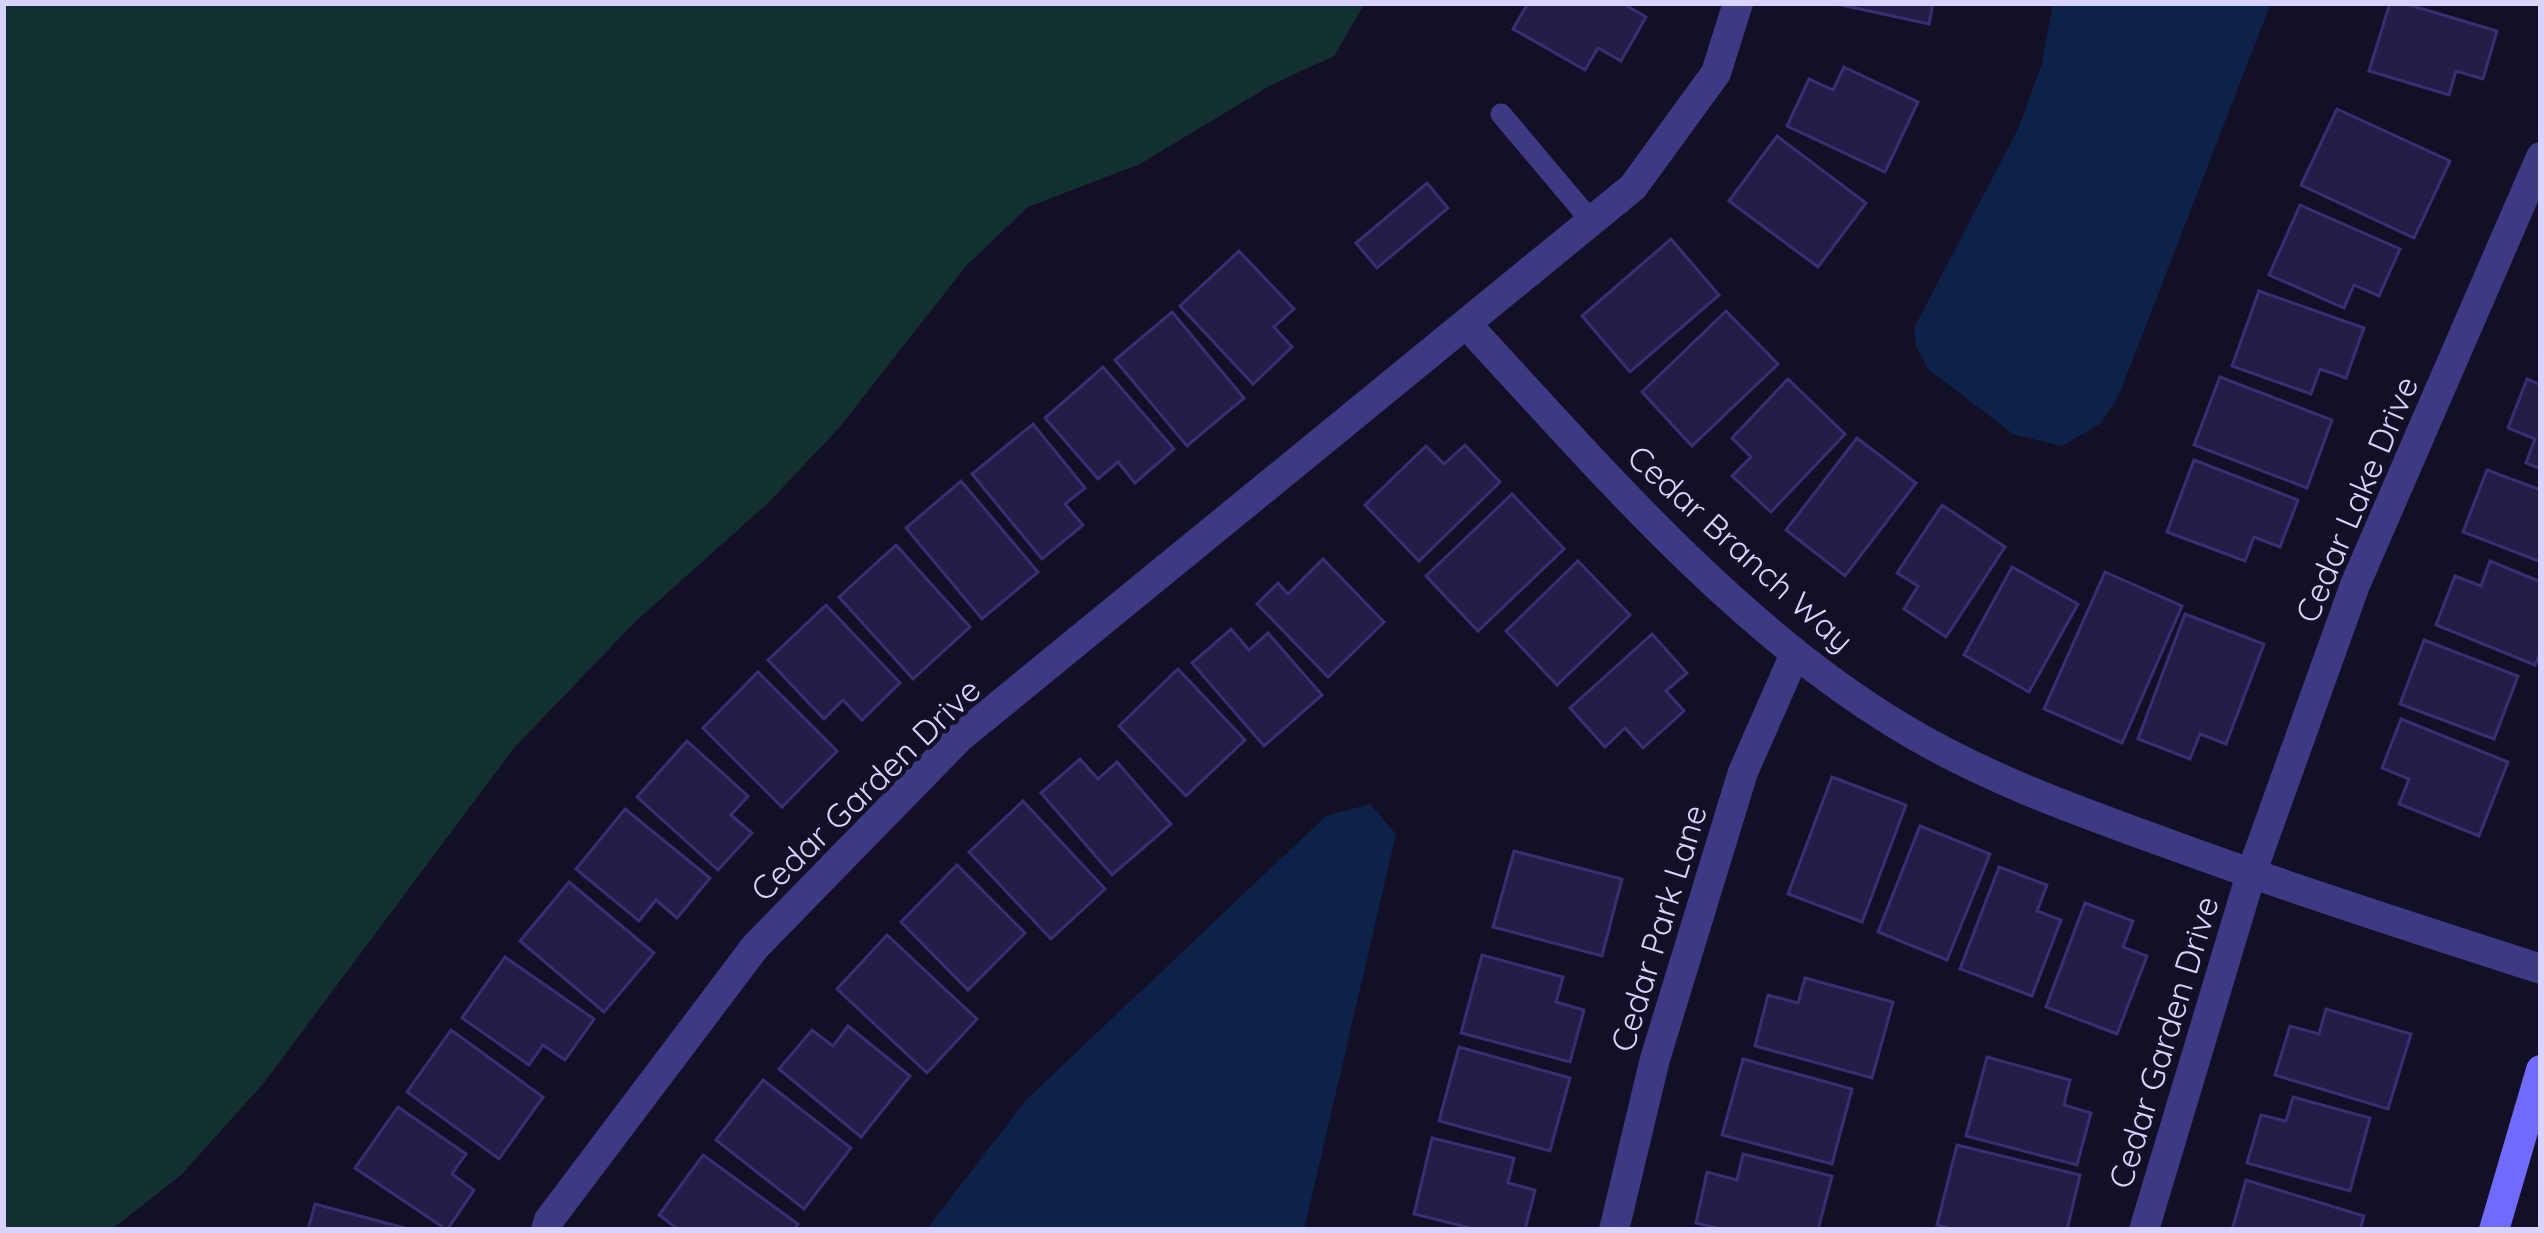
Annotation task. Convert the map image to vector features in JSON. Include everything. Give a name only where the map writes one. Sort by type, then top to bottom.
[{"type":"street","points":[[1468,326],[1633,187],[1716,73],[1738,3]]},
{"type":"street","name":"Cedar Lake Drive","points":[[2251,874],[2355,585],[2541,157]]},
{"type":"street","name":"Cedar Branch Way","points":[[1468,326],[1634,505],[1795,654],[1896,724],[2049,801],[2251,874],[2541,969]]},
{"type":"street","name":"Cedar Garden Drive","points":[[546,1230],[754,946],[959,738],[1468,326]]},
{"type":"street","name":"Cedar Park Lane","points":[[1614,1230],[1655,1059],[1736,794],[1795,654]]},
{"type":"street","name":"Cedar Garden Drive","points":[[2144,1230],[2251,874]]},
{"type":"street","points":[[2494,1230],[2541,1070]]},
{"type":"lane","points":[[1501,114],[1592,221]]},
{"type":"green space","points":[[3,3],[1365,3],[1334,56],[1271,85],[1140,164],[1028,207],[966,266],[839,428],[768,503],[635,622],[514,748],[263,1084],[181,1175],[111,1230],[3,1230]]},
{"type":"water","points":[[2053,3],[2271,3],[2119,395],[2100,424],[2062,446],[2013,434],[1928,369],[1916,346],[1914,328],[2019,127],[2042,63]]},
{"type":"water","points":[[1370,804],[1396,834],[1304,1230],[926,1230],[1026,1100],[1326,816]]},
{"type":"building","points":[[1528,3],[1622,3],[1646,17],[1621,61],[1598,48],[1585,70],[1513,29]]},
{"type":"building","points":[[1832,3],[1933,3],[1929,24]]},
{"type":"building","points":[[2390,3],[2497,31],[2483,79],[2456,71],[2449,95],[2369,71]]},
{"type":"building","points":[[1844,67],[1918,102],[1885,172],[1787,126],[1809,79],[1833,90]]},
{"type":"building","points":[[2337,109],[2450,161],[2414,238],[2301,185]]},
{"type":"building","points":[[1777,136],[1866,203],[1818,267],[1729,201]]},
{"type":"building","points":[[1427,183],[1448,208],[1377,268],[1356,243]]},
{"type":"building","points":[[2300,205],[2400,249],[2379,296],[2354,285],[2344,308],[2269,275]]},
{"type":"building","points":[[1671,239],[1719,295],[1630,372],[1582,316]]},
{"type":"building","points":[[1239,251],[1294,309],[1274,327],[1292,347],[1253,384],[1180,306]]},
{"type":"building","points":[[2259,291],[2364,328],[2346,378],[2320,369],[2311,394],[2232,366]]},
{"type":"building","points":[[1726,311],[1778,364],[1692,446],[1642,392]]},
{"type":"building","points":[[1172,312],[1244,398],[1187,446],[1115,360]]},
{"type":"building","points":[[1103,367],[1174,449],[1135,483],[1118,462],[1098,479],[1045,418]]},
{"type":"building","points":[[2220,377],[2332,420],[2307,488],[2194,445]]},
{"type":"building","points":[[1788,379],[1845,434],[1771,512],[1732,476],[1751,457],[1732,438]]},
{"type":"building","points":[[2527,379],[2541,385],[2541,469],[2526,463],[2535,439],[2508,428]]},
{"type":"building","points":[[1033,424],[1085,488],[1065,504],[1083,525],[1042,559],[972,474]]},
{"type":"building","points":[[1857,438],[1916,483],[1845,576],[1786,530]]},
{"type":"building","points":[[1465,445],[1500,482],[1419,561],[1365,505],[1426,446],[1444,464]]},
{"type":"building","points":[[2194,460],[2298,500],[2280,547],[2254,537],[2245,561],[2167,532]]},
{"type":"building","points":[[2487,470],[2541,490],[2541,562],[2463,532]]},
{"type":"building","points":[[961,481],[1038,572],[982,619],[906,528]]},
{"type":"building","points":[[1512,494],[1564,549],[1478,631],[1426,576]]},
{"type":"building","points":[[1942,505],[2005,547],[1946,637],[1904,609],[1918,586],[1897,573]]},
{"type":"building","points":[[896,545],[970,627],[913,679],[839,597]]},
{"type":"building","points":[[1323,559],[1384,622],[1328,677],[1257,604],[1278,583],[1288,594]]},
{"type":"building","points":[[1578,561],[1630,615],[1557,685],[1506,631]]},
{"type":"building","points":[[2490,561],[2541,582],[2541,651],[2535,665],[2436,625],[2455,576],[2481,586]]},
{"type":"building","points":[[2012,567],[2078,604],[2029,692],[1964,655]]},
{"type":"building","points":[[2105,572],[2182,606],[2122,743],[2044,709]]},
{"type":"building","points":[[826,605],[900,683],[862,720],[843,700],[824,719],[768,660]]},
{"type":"building","points":[[2185,614],[2264,644],[2226,744],[2200,734],[2190,759],[2138,739]]},
{"type":"building","points":[[1231,629],[1249,650],[1268,633],[1322,695],[1264,746],[1192,663]]},
{"type":"building","points":[[1652,634],[1687,673],[1666,691],[1684,711],[1643,748],[1625,728],[1605,747],[1570,708]]},
{"type":"building","points":[[2424,640],[2518,676],[2494,739],[2400,704]]},
{"type":"building","points":[[1178,669],[1245,740],[1186,796],[1119,726]]},
{"type":"building","points":[[758,672],[837,751],[782,807],[703,728]]},
{"type":"building","points":[[2401,719],[2508,762],[2479,836],[2399,804],[2409,779],[2382,768]]},
{"type":"building","points":[[687,741],[748,796],[731,815],[752,833],[718,870],[637,797]]},
{"type":"building","points":[[1080,759],[1098,779],[1117,762],[1171,824],[1112,875],[1041,793]]},
{"type":"building","points":[[1832,777],[1906,805],[1862,922],[1788,894]]},
{"type":"building","points":[[1023,801],[1105,889],[1051,939],[969,852]]},
{"type":"building","points":[[625,809],[710,878],[677,918],[656,900],[639,921],[576,869]]},
{"type":"building","points":[[1920,826],[1990,854],[1947,960],[1878,932]]},
{"type":"building","points":[[1514,851],[1622,879],[1602,956],[1493,927]]},
{"type":"building","points":[[957,865],[1025,933],[968,990],[901,922]]},
{"type":"building","points":[[1999,867],[2047,885],[2037,911],[2061,920],[2032,996],[1960,969]]},
{"type":"building","points":[[569,882],[654,953],[604,1012],[520,941]]},
{"type":"building","points":[[2085,903],[2133,921],[2123,947],[2147,956],[2117,1034],[2046,1007]]},
{"type":"building","points":[[887,935],[977,1019],[927,1073],[837,989]]},
{"type":"building","points":[[1482,955],[1563,977],[1556,1002],[1584,1010],[1570,1062],[1461,1033]]},
{"type":"building","points":[[505,957],[594,1019],[565,1060],[543,1045],[529,1065],[462,1018]]},
{"type":"building","points":[[1805,978],[1893,1002],[1872,1078],[1755,1046],[1768,995],[1798,1003]]},
{"type":"building","points":[[2326,1009],[2411,1034],[2388,1109],[2275,1075],[2290,1026],[2319,1034]]},
{"type":"building","points":[[848,1026],[910,1076],[861,1137],[779,1069],[812,1030],[833,1046]]},
{"type":"building","points":[[451,1030],[543,1097],[499,1159],[407,1092]]},
{"type":"building","points":[[1459,1047],[1570,1078],[1550,1151],[1439,1121]]},
{"type":"building","points":[[1987,1057],[2070,1080],[2064,1105],[2091,1113],[2077,1165],[1966,1136]]},
{"type":"building","points":[[1743,1059],[1852,1089],[1832,1164],[1722,1135]]},
{"type":"building","points":[[763,1080],[851,1148],[804,1209],[716,1140]]},
{"type":"building","points":[[2293,1097],[2370,1118],[2350,1191],[2247,1163],[2261,1115],[2286,1121]]},
{"type":"building","points":[[398,1107],[466,1154],[452,1174],[474,1190],[447,1230],[355,1168]]},
{"type":"building","points":[[1432,1138],[1514,1158],[1508,1183],[1535,1190],[1525,1230],[1478,1230],[1414,1214]]},
{"type":"building","points":[[1957,1145],[2080,1175],[2067,1230],[1956,1230],[1937,1225]]},
{"type":"building","points":[[1743,1154],[1832,1176],[1818,1230],[1726,1230],[1696,1223],[1707,1172],[1737,1180]]},
{"type":"building","points":[[703,1155],[798,1224],[794,1230],[679,1230],[659,1215]]},
{"type":"building","points":[[2246,1180],[2364,1216],[2360,1230],[2232,1230]]},
{"type":"building","points":[[315,1204],[412,1230],[308,1230]]}]
